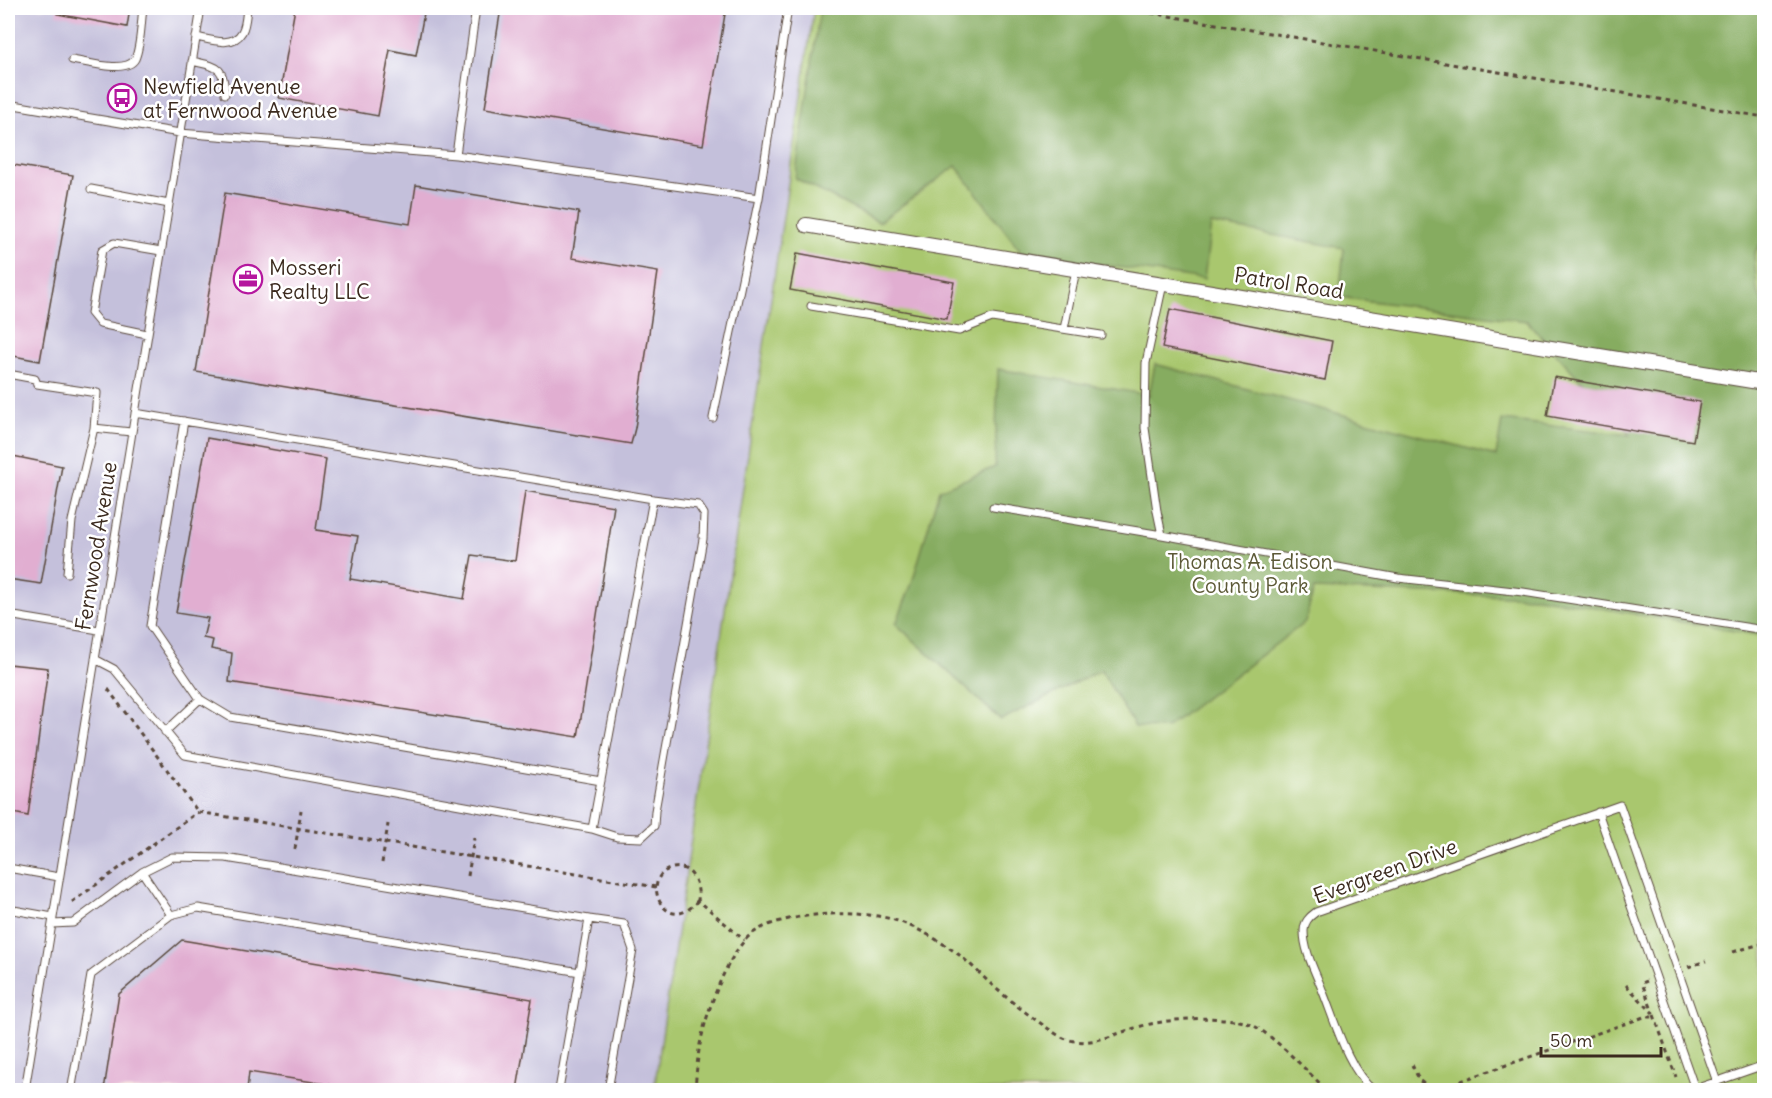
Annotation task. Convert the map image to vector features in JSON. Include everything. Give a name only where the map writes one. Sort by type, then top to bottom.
[{"type":"street","name":"Patrol Road","points":[[806,225],[1764,383]]},
{"type":"lane","points":[[72,60],[112,67],[129,65],[134,60],[138,48],[143,8]]},
{"type":"lane","name":"Fernwood Avenue","points":[[25,1090],[201,8]]},
{"type":"lane","points":[[196,37],[229,42],[237,38],[243,31],[247,8]]},
{"type":"lane","points":[[456,155],[476,8]]},
{"type":"lane","points":[[713,418],[759,198],[788,8]]},
{"type":"lane","points":[[192,61],[217,67],[224,77],[225,94]]},
{"type":"lane","points":[[8,104],[180,133],[456,155],[759,198]]},
{"type":"lane","points":[[91,189],[169,204]]},
{"type":"lane","points":[[147,334],[100,324],[91,313],[102,250],[114,243],[161,251]]},
{"type":"lane","points":[[1064,329],[1076,270]]},
{"type":"lane","points":[[1162,535],[1145,428],[1146,363],[1163,284]]},
{"type":"lane","points":[[811,306],[959,331],[992,318],[1101,335]]},
{"type":"lane","points":[[8,374],[35,379],[37,384],[97,393],[94,428],[72,521],[67,573]]},
{"type":"lane","points":[[95,659],[114,669],[185,755],[592,829],[617,837],[641,838],[654,826],[703,539],[704,514],[698,505],[135,413]]},
{"type":"lane","points":[[184,421],[150,626],[200,699],[230,717],[601,781]]},
{"type":"lane","points":[[94,428],[131,432]]},
{"type":"lane","points":[[592,829],[653,499]]},
{"type":"lane","points":[[993,507],[1398,578],[1523,592],[1764,630]]},
{"type":"lane","points":[[8,615],[99,630]]},
{"type":"lane","points":[[165,732],[200,699]]},
{"type":"lane","name":"Evergreen Drive","points":[[1373,1090],[1365,1084],[1346,1051],[1306,946],[1304,928],[1309,917],[1316,912],[1620,805],[1717,1082]]},
{"type":"lane","points":[[1598,812],[1693,1090],[1764,1065]]},
{"type":"lane","points":[[8,909],[52,921],[73,922],[142,872],[172,857],[226,858],[624,924],[633,950],[608,1090]]},
{"type":"lane","points":[[8,868],[60,877]]},
{"type":"lane","points":[[142,872],[171,915]]},
{"type":"lane","points":[[72,1086],[91,975],[171,915],[198,908],[580,972]]},
{"type":"lane","points":[[559,1090],[589,919]]},
{"type":"path","points":[[1151,13],[1764,117]]},
{"type":"path","points":[[108,688],[198,812],[656,887]]},
{"type":"path","points":[[295,849],[301,810]]},
{"type":"path","points":[[72,902],[198,812]]},
{"type":"path","points":[[382,863],[388,824]]},
{"type":"path","points":[[468,876],[474,838]]},
{"type":"path","points":[[671,868],[688,871],[693,876],[699,891],[698,900],[687,912],[676,914],[668,911],[656,897],[659,879],[671,868]]},
{"type":"path","points":[[698,900],[744,940]]},
{"type":"path","points":[[695,1090],[699,1049],[704,1028],[728,966],[744,940],[765,926],[795,918],[842,913],[867,914],[890,919],[933,937],[954,951],[1012,1003],[1067,1040],[1081,1042],[1099,1039],[1164,1020],[1235,1020],[1252,1025],[1270,1038],[1327,1090]]},
{"type":"path","points":[[1733,952],[1764,943]]},
{"type":"path","points":[[1686,968],[1706,961]]},
{"type":"path","points":[[1642,983],[1676,1077]]},
{"type":"path","points":[[1626,985],[1654,1015]]},
{"type":"path","points":[[1412,1065],[1420,1081],[1433,1090],[1654,1015]]},
{"type":"shaded area","points":[[8,8],[814,8],[654,1090],[8,1090]]},
{"type":"green space","name":"Thomas A. Edison County Park","points":[[814,8],[1764,8],[1764,1090],[654,1090]]},
{"type":"green space","points":[[820,8],[1764,8],[1762,150],[1764,156],[1764,238],[1754,254],[1757,291],[1764,304],[1764,636],[1537,597],[1314,589],[1305,622],[1166,728],[1135,727],[1101,670],[1001,720],[896,624],[912,583],[939,490],[995,467],[998,369],[1149,395],[1155,364],[1496,456],[1502,420],[1630,435],[1527,321],[1339,297],[1344,248],[1211,224],[1204,279],[1023,254],[956,166],[879,222],[795,178]]},
{"type":"building","points":[[57,8],[130,8],[127,27],[57,14]]},
{"type":"building","points":[[295,8],[425,8],[416,55],[390,50],[378,116],[279,98]]},
{"type":"building","points":[[501,8],[726,8],[703,145],[485,108]]},
{"type":"building","points":[[8,164],[73,175],[40,361],[8,355]]},
{"type":"building","points":[[416,185],[579,212],[572,258],[658,272],[631,444],[196,372],[225,193],[410,224]]},
{"type":"building","points":[[797,253],[954,282],[947,319],[790,290]]},
{"type":"building","points":[[1170,309],[1332,341],[1325,380],[1162,348]]},
{"type":"building","points":[[1554,377],[1700,402],[1693,441],[1547,416]]},
{"type":"building","points":[[207,438],[326,459],[316,530],[358,536],[350,579],[464,599],[472,555],[515,561],[525,491],[614,506],[578,737],[229,682],[232,653],[211,649],[213,640],[203,638],[208,618],[176,613]]},
{"type":"building","points":[[8,455],[62,466],[41,584],[8,579]]},
{"type":"building","points":[[8,664],[48,668],[28,816],[8,812]]},
{"type":"building","points":[[182,940],[532,999],[517,1090],[365,1090],[249,1072],[247,1090],[104,1090],[119,994]]},
{"type":"place","name":"Newfield Avenue at Fernwood Avenue","points":[[122,98]]},
{"type":"place","name":"Mosseri Realty LLC","points":[[248,279]]}]
